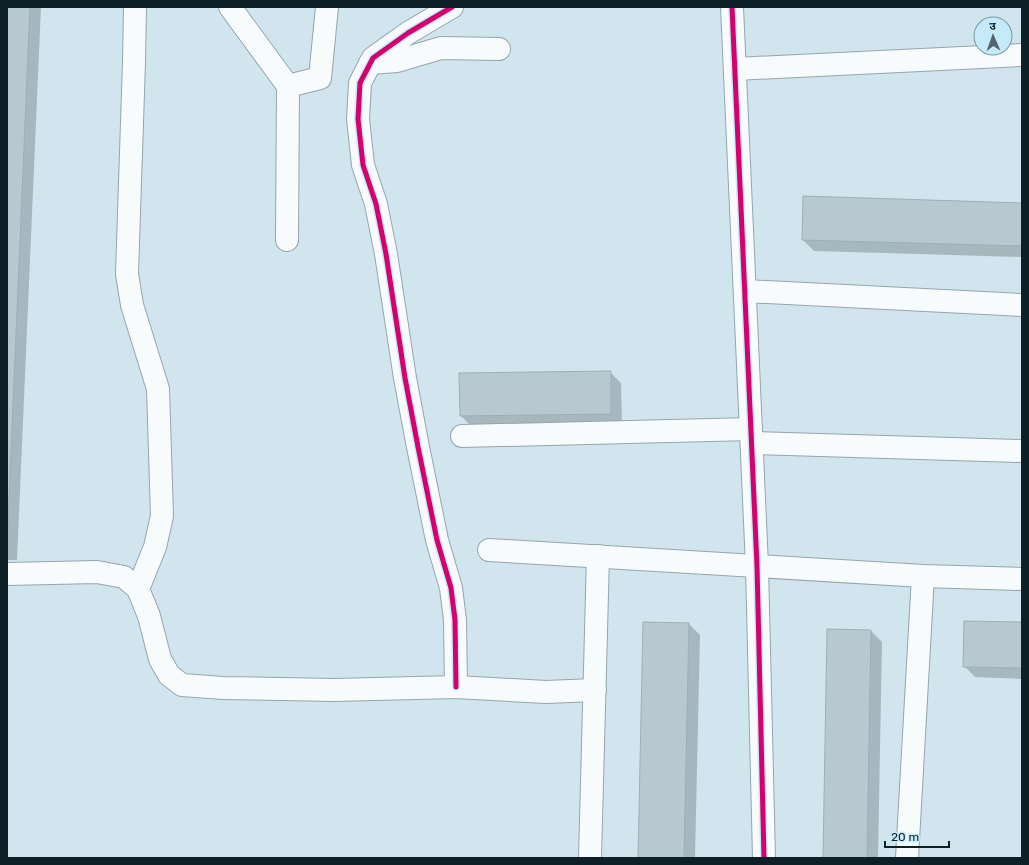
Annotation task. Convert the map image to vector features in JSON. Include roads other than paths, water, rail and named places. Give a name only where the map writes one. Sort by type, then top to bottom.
[{"type":"street","points":[[135,7],[127,274],[132,305],[158,389],[162,516],[154,546],[138,589]]},
{"type":"street","points":[[230,7],[288,86],[287,240]]},
{"type":"street","points":[[288,86],[320,78],[327,7]]},
{"type":"street","points":[[452,7],[408,33],[373,58],[360,83],[358,119],[362,165],[376,204],[418,447],[437,540],[451,588],[455,620],[456,687]]},
{"type":"street","points":[[732,7],[757,566],[764,858]]},
{"type":"street","points":[[370,63],[397,61],[441,48],[499,49]]},
{"type":"street","points":[[735,69],[1022,55]]},
{"type":"street","points":[[745,291],[1022,305]]},
{"type":"street","points":[[462,436],[752,436],[1022,450]]},
{"type":"street","points":[[489,550],[923,576],[1022,579]]},
{"type":"street","points":[[590,858],[598,556]]},
{"type":"street","points":[[7,574],[97,572],[124,577],[138,589],[149,616],[160,659],[169,675],[182,685],[223,688],[334,690],[456,687],[546,692],[595,690]]},
{"type":"street","points":[[907,858],[923,576]]}]
